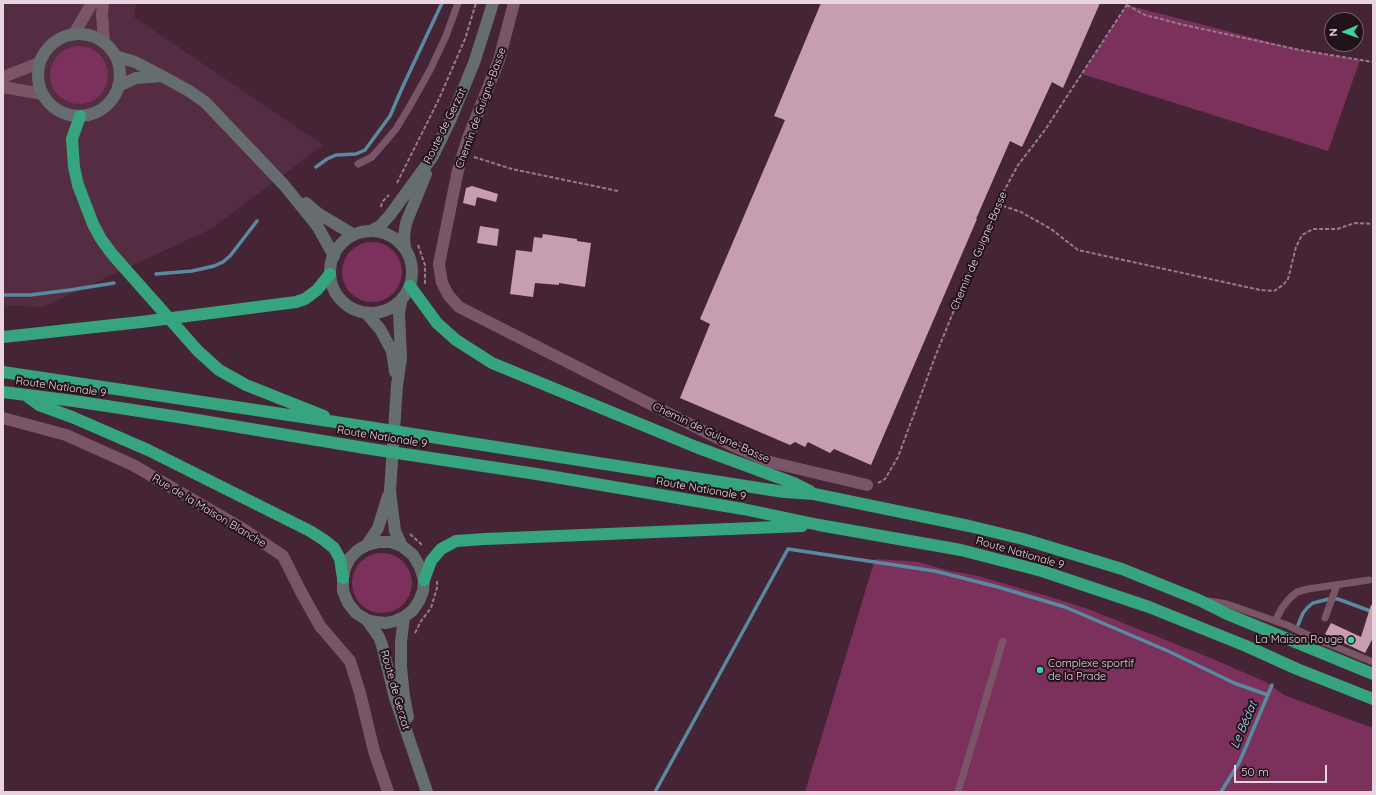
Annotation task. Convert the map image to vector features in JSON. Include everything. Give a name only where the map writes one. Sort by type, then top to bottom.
[{"type":"highway","points":[[80,116],[72,140],[74,167],[78,185],[87,210],[101,238],[124,269],[198,351],[219,370],[246,385],[342,423]]},
{"type":"highway","points":[[3,337],[141,322],[296,302],[305,299],[317,290],[330,274]]},
{"type":"highway","points":[[410,286],[437,323],[456,340],[492,363],[696,447],[796,484],[814,494]]},
{"type":"highway","name":"Route Nationale 9","points":[[3,372],[784,492],[814,494],[962,524],[1122,569],[1373,674]]},
{"type":"highway","name":"Route Nationale 9","points":[[3,392],[178,416],[371,449],[543,475],[743,509],[819,525],[961,550],[1042,571],[1149,607],[1373,699]]},
{"type":"highway","points":[[26,396],[39,405],[72,417],[148,450],[310,531],[334,548],[340,559],[343,578]]},
{"type":"highway","points":[[424,580],[431,561],[441,549],[456,541],[485,538],[819,525]]},
{"type":"main road","name":"Route de Gerzat","points":[[370,231],[380,226],[390,216],[433,156],[450,121],[474,63],[494,3]]},
{"type":"main road","points":[[74,34],[90,35],[104,42],[115,56],[119,66],[120,76],[118,86],[111,100],[100,110],[80,116],[71,115],[54,108],[42,94],[38,84],[39,63],[44,52],[52,43],[62,37],[74,34]]},
{"type":"main road","points":[[115,56],[135,62],[189,90],[205,102],[284,185],[318,227],[334,256]]},
{"type":"main road","points":[[118,86],[136,78],[162,76]]},
{"type":"main road","points":[[405,249],[404,236],[406,223],[433,156]]},
{"type":"main road","points":[[284,185],[319,214],[354,235]]},
{"type":"main road","points":[[401,302],[390,309],[379,313],[366,313],[355,310],[345,304],[338,296],[332,285],[330,274],[334,256],[345,241],[354,235],[370,231],[383,233],[396,239],[405,249],[411,260],[412,273],[410,286],[401,302],[399,313],[401,358],[390,491],[395,531],[402,546]]},
{"type":"main road","points":[[366,313],[380,329],[392,351],[398,385]]},
{"type":"main road","points":[[367,545],[378,528],[390,491]]},
{"type":"main road","points":[[379,542],[391,542],[402,546],[413,555],[420,567],[424,580],[423,591],[419,601],[413,610],[404,617],[395,621],[386,623],[367,620],[356,613],[348,603],[343,591],[345,568],[350,558],[358,550],[367,545],[379,542]]},
{"type":"main road","name":"Route de Gerzat","points":[[404,617],[401,642],[401,668],[404,696],[418,763]]},
{"type":"main road","name":"Route de Gerzat","points":[[367,620],[379,637],[382,645],[395,698],[427,792]]},
{"type":"street","points":[[74,34],[92,3]]},
{"type":"street","points":[[103,3],[102,15],[104,42]]},
{"type":"street","name":"Chemin de Guigne-Basse","points":[[514,3],[499,60],[463,154],[439,264],[442,283],[449,296],[459,307],[715,437],[770,462],[867,485]]},
{"type":"street","points":[[3,77],[39,63]]},
{"type":"street","points":[[3,87],[42,94]]},
{"type":"street","name":"Rue de la Maison Blanche","points":[[3,418],[66,435],[133,465],[243,529],[283,556],[320,626],[350,661],[360,693],[374,750],[388,792]]},
{"type":"lane","points":[[358,164],[372,157],[396,129],[430,70],[446,36],[458,3]]},
{"type":"lane","points":[[1275,621],[1282,608],[1297,592],[1337,584],[1369,580]]},
{"type":"lane","points":[[1325,618],[1337,584]]},
{"type":"lane","points":[[1199,600],[1227,604],[1275,621],[1373,662]]},
{"type":"lane","points":[[958,792],[1003,641]]},
{"type":"path","points":[[394,189],[438,101],[465,39],[476,3]]},
{"type":"path","points":[[1128,4],[1145,15],[1184,25],[1300,50],[1373,62]]},
{"type":"path","name":"Chemin de Guigne-Basse","points":[[867,485],[877,484],[885,479],[898,457],[935,357],[997,204],[1018,166],[1045,130],[1128,4]]},
{"type":"path","points":[[463,154],[512,169],[618,191]]},
{"type":"path","points":[[390,193],[380,205],[381,208],[390,216]]},
{"type":"path","points":[[997,204],[1022,212],[1051,229],[1078,250],[1260,290],[1274,291],[1283,285],[1288,279],[1296,247],[1302,235],[1313,229],[1337,230],[1355,223],[1373,224]]},
{"type":"path","points":[[410,533],[424,548]]},
{"type":"shaded area","points":[[3,3],[136,3],[134,17],[323,145],[211,229],[43,307],[3,305]]},
{"type":"shaded area","points":[[1127,5],[1300,50],[1360,60],[1328,151],[1082,74]]},
{"type":"shaded area","points":[[79,46],[90,48],[103,59],[106,64],[108,75],[106,86],[95,99],[90,102],[79,104],[68,102],[55,91],[52,86],[50,75],[52,64],[63,51],[68,48]]},
{"type":"shaded area","points":[[372,242],[389,247],[397,255],[402,272],[397,289],[389,297],[372,302],[355,297],[347,289],[342,272],[347,255],[355,247]]},
{"type":"shaded area","points":[[382,553],[399,558],[407,566],[412,583],[407,600],[399,608],[382,613],[365,608],[357,600],[352,583],[357,566],[365,558]]},
{"type":"shaded area","name":"Complexe sportif de la Prade","points":[[875,559],[918,562],[946,570],[978,576],[1088,609],[1266,682],[1284,695],[1373,728],[1373,792],[805,792]]},
{"type":"building","points":[[821,3],[1100,3],[1063,88],[1052,82],[1022,147],[1010,141],[871,465],[834,449],[830,453],[808,442],[805,447],[795,442],[790,445],[680,398],[710,324],[700,319],[785,120],[774,116]]},
{"type":"building","points":[[472,186],[498,194],[496,202],[477,197],[475,206],[463,203],[466,188]]},
{"type":"building","points":[[480,226],[499,229],[497,246],[477,243]]},
{"type":"building","points":[[543,234],[577,239],[577,241],[591,243],[585,287],[559,283],[559,285],[535,283],[533,297],[510,294],[516,250],[532,252],[534,237],[542,238]]},
{"type":"building","name":"La Maison Rouge","points":[[1371,605],[1373,606],[1373,638],[1365,653],[1325,634],[1331,623],[1361,637]]},
{"type":"waterway","points":[[316,167],[327,159],[336,155],[356,154],[365,150],[390,116],[442,3]]},
{"type":"waterway","points":[[156,274],[192,271],[214,266],[223,262],[230,256],[257,221]]},
{"type":"waterway","points":[[3,295],[30,295],[114,283]]},
{"type":"waterway","points":[[655,792],[788,549],[935,571],[998,587],[1065,607],[1168,651],[1234,683],[1268,695]]},
{"type":"waterway","name":"Le Bédat","points":[[1298,625],[1303,613],[1308,607],[1313,603],[1329,599],[1338,599],[1373,612]]},
{"type":"waterway","name":"Le Bédat","points":[[1221,792],[1239,763],[1272,685]]},
{"type":"place","name":"La Maison Rouge","points":[[1351,640]]},
{"type":"place","name":"Complexe sportif de la Prade","points":[[1040,670]]}]
